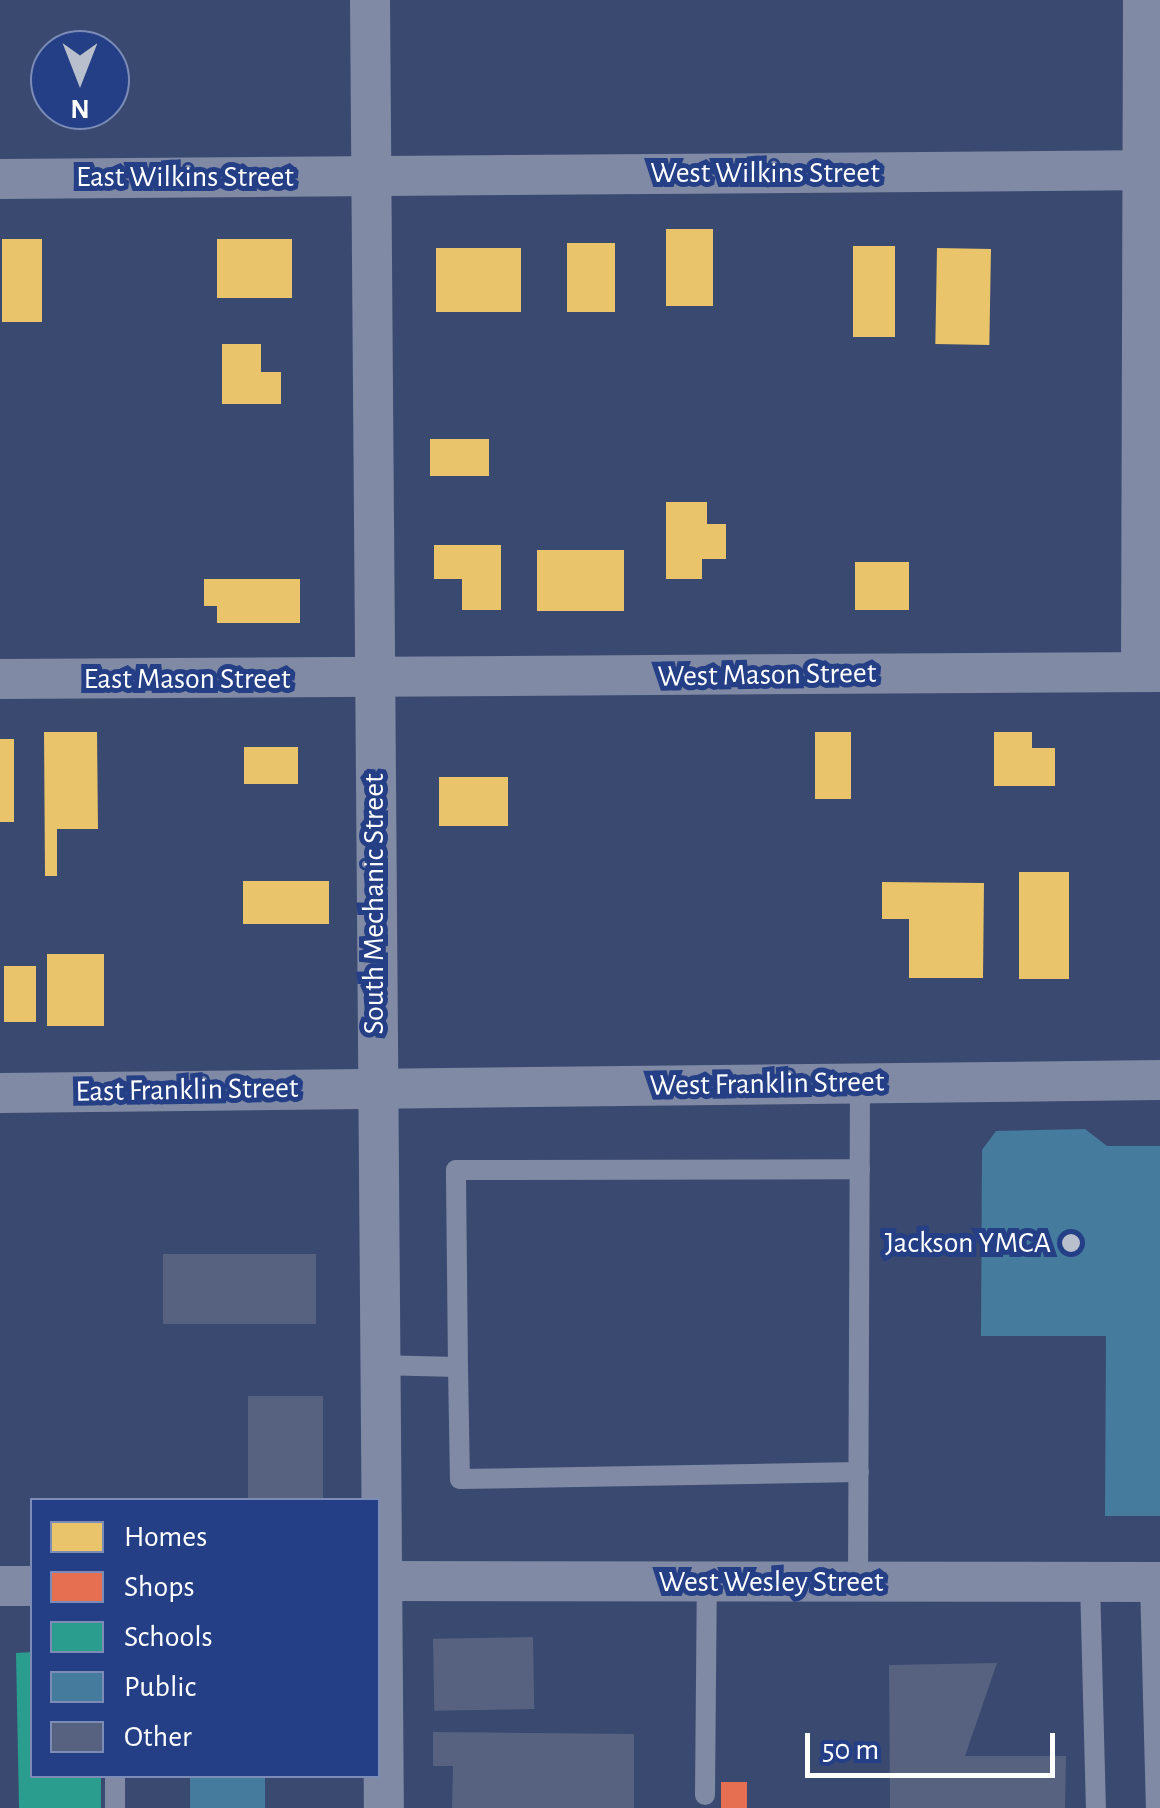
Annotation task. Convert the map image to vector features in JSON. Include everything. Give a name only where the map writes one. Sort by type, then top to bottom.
[{"type":"street","name":"South Mechanic Street","points":[[370,0],[378,1498]]},
{"type":"street","points":[[1143,0],[1151,170],[1151,672]]},
{"type":"street","name":"West Wilkins Street","points":[[371,176],[1151,170]]},
{"type":"street","name":"East Wilkins Street","points":[[0,178],[371,176]]},
{"type":"street","name":"West Mason Street","points":[[374,679],[1151,672]]},
{"type":"street","name":"East Mason Street","points":[[0,679],[374,679]]},
{"type":"street","name":"West Franklin Street","points":[[374,1088],[1160,1080]]},
{"type":"street","name":"East Franklin Street","points":[[0,1093],[374,1088]]},
{"type":"street","name":"West Wesley Street","points":[[380,1581],[1155,1582]]},
{"type":"street","points":[[0,1586],[30,1586]]},
{"type":"street","name":"South Mechanic Street","points":[[380,1626],[384,1808]]},
{"type":"lane","points":[[858,1584],[860,1083]]},
{"type":"lane","points":[[859,1472],[460,1479],[456,1170],[860,1169]]},
{"type":"lane","points":[[376,1365],[458,1368]]},
{"type":"lane","points":[[705,1795],[707,1581]]},
{"type":"lane","points":[[1090,1582],[1096,1808]]},
{"type":"lane","points":[[1155,1582],[1156,1808]]},
{"type":"lane","points":[[115,1778],[115,1808]]},
{"type":"building: Homes","points":[[666,229],[713,229],[713,306],[666,306]]},
{"type":"building: Homes","points":[[2,239],[42,239],[42,322],[2,322]]},
{"type":"building: Homes","points":[[217,239],[292,239],[292,298],[217,298]]},
{"type":"building: Homes","points":[[567,243],[615,243],[615,312],[567,312]]},
{"type":"building: Homes","points":[[853,246],[895,246],[895,337],[853,337]]},
{"type":"building: Homes","points":[[436,248],[521,248],[521,312],[436,312]]},
{"type":"building: Homes","points":[[937,248],[991,249],[989,345],[935,344]]},
{"type":"building: Homes","points":[[222,344],[261,344],[261,372],[281,372],[281,404],[222,404]]},
{"type":"building: Homes","points":[[430,439],[489,439],[489,476],[430,476]]},
{"type":"building: Homes","points":[[666,502],[707,502],[707,524],[726,524],[726,559],[702,559],[702,579],[666,579]]},
{"type":"building: Homes","points":[[434,545],[501,545],[501,610],[462,610],[462,579],[434,579]]},
{"type":"building: Homes","points":[[537,550],[624,550],[624,611],[537,611]]},
{"type":"building: Homes","points":[[855,562],[909,562],[909,610],[855,610]]},
{"type":"building: Homes","points":[[204,579],[300,579],[300,623],[217,623],[217,606],[204,606]]},
{"type":"building: Homes","points":[[44,732],[97,732],[98,829],[57,829],[57,876],[45,876]]},
{"type":"building: Homes","points":[[815,732],[851,732],[851,799],[815,799]]},
{"type":"building: Homes","points":[[994,732],[1032,732],[1032,748],[1055,748],[1055,786],[994,786]]},
{"type":"building: Homes","points":[[0,739],[14,739],[14,822],[0,822]]},
{"type":"building: Homes","points":[[244,747],[298,747],[298,784],[244,784]]},
{"type":"building: Homes","points":[[439,777],[508,777],[508,826],[439,826]]},
{"type":"building: Homes","points":[[1019,872],[1069,872],[1069,979],[1019,979]]},
{"type":"building: Homes","points":[[243,881],[329,881],[329,924],[243,924]]},
{"type":"building: Homes","points":[[882,882],[984,883],[983,978],[909,978],[909,919],[882,919]]},
{"type":"building: Homes","points":[[47,954],[104,954],[104,1026],[47,1026]]},
{"type":"building: Homes","points":[[4,966],[36,966],[36,1022],[4,1022]]},
{"type":"building: Shops","points":[[721,1782],[747,1782],[747,1808],[721,1808]]},
{"type":"building: Schools","points":[[30,1652],[30,1778],[101,1778],[101,1808],[19,1808],[16,1653]]},
{"type":"building: Public","name":"Jackson YMCA","points":[[1085,1129],[1107,1146],[1160,1146],[1160,1516],[1105,1516],[1106,1336],[981,1336],[982,1150],[996,1131]]},
{"type":"building: Public","points":[[190,1778],[265,1778],[265,1808],[190,1808]]},
{"type":"building: Other","points":[[163,1254],[316,1254],[316,1324],[163,1324]]},
{"type":"building: Other","points":[[248,1396],[323,1396],[323,1498],[248,1498]]},
{"type":"building: Other","points":[[533,1637],[534,1709],[434,1711],[433,1639]]},
{"type":"building: Other","points":[[997,1663],[965,1756],[1066,1756],[1065,1808],[890,1808],[889,1665]]},
{"type":"building: Other","points":[[433,1732],[634,1734],[634,1808],[452,1808],[453,1766],[433,1766]]},
{"type":"place","name":"Jackson YMCA","points":[[1071,1243]]}]
